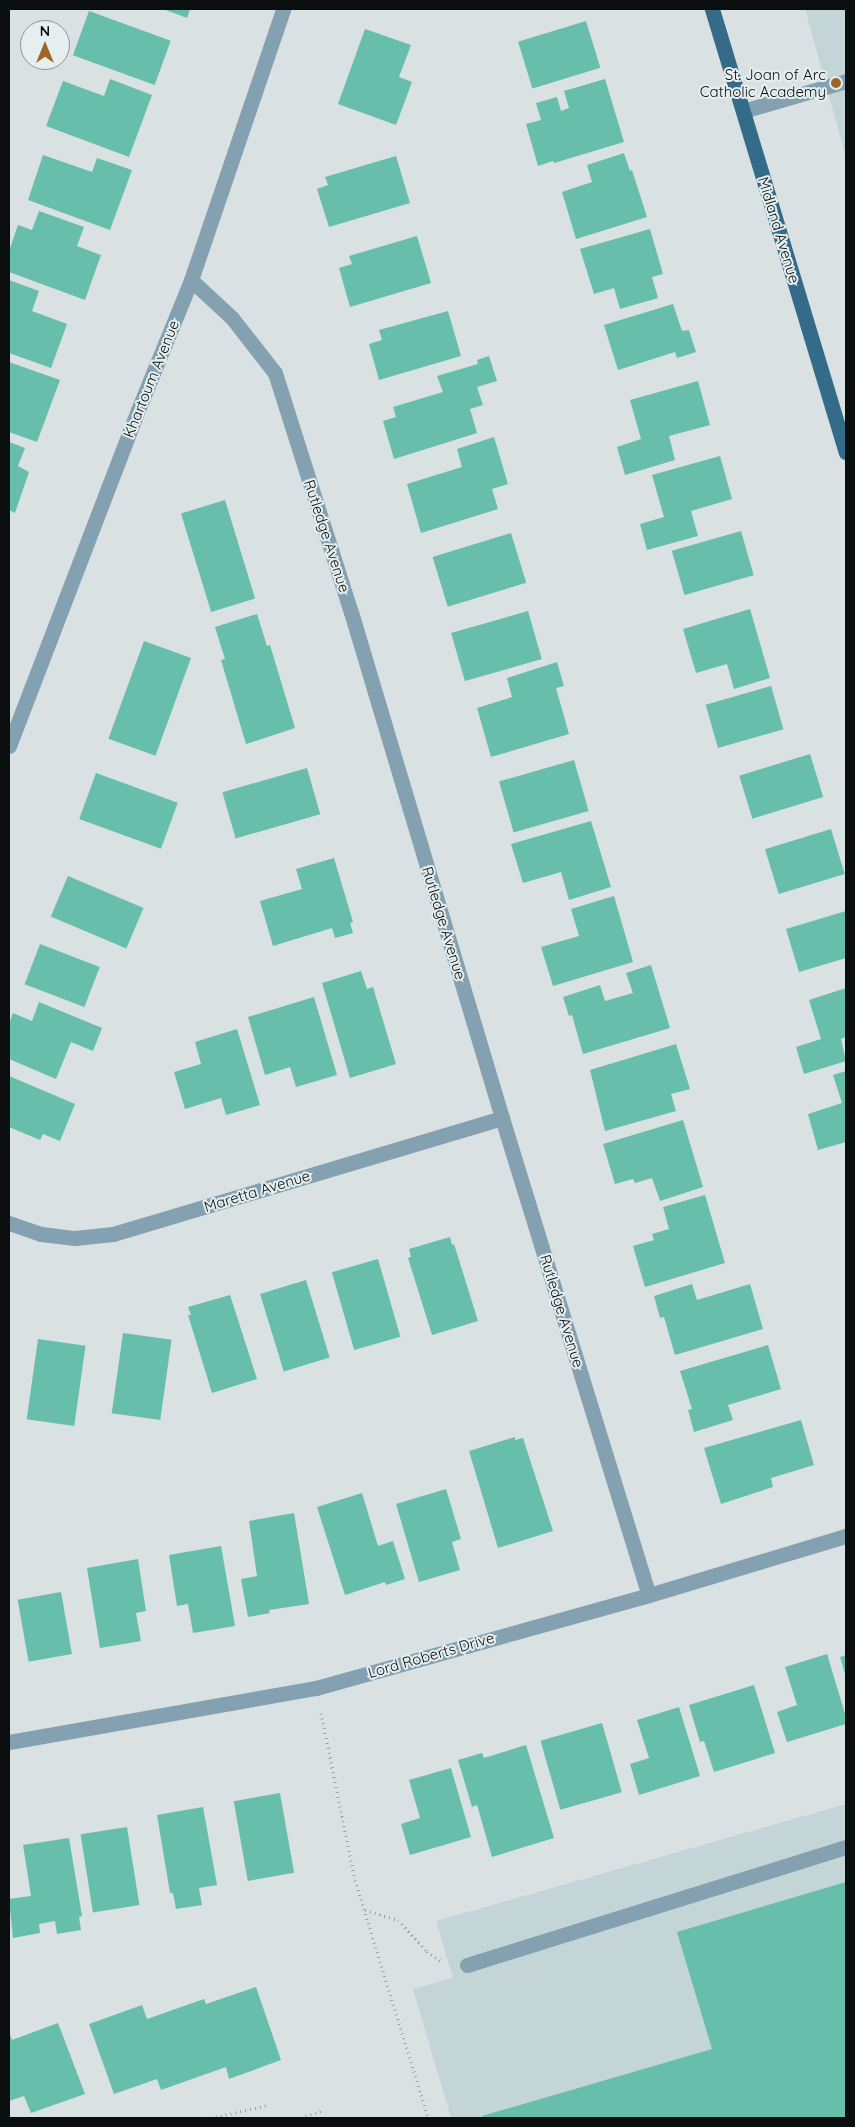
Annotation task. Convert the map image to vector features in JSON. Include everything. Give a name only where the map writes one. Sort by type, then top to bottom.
[{"type":"main road","name":"Midland Avenue","points":[[712,9],[846,452]]},
{"type":"street","name":"Khartoum Avenue","points":[[9,746],[138,410],[191,280],[283,9]]},
{"type":"street","points":[[743,111],[846,81]]},
{"type":"street","name":"Rutledge Avenue","points":[[191,280],[232,318],[275,373],[351,612],[502,1118],[649,1594]]},
{"type":"street","name":"Maretta Avenue","points":[[9,1223],[41,1234],[75,1238],[113,1234],[502,1118]]},
{"type":"street","name":"Lord Roberts Drive","points":[[9,1742],[316,1688],[846,1536]]},
{"type":"street","points":[[467,1964],[846,1847]]},
{"type":"path","points":[[316,1688],[356,1880],[428,2118]]},
{"type":"path","points":[[365,1910],[398,1920],[427,1951],[442,1962]]},
{"type":"path","points":[[212,2118],[268,2105]]},
{"type":"path","points":[[301,2118],[323,2110]]},
{"type":"shaded area","name":"St. Joan of Arc Catholic Academy","points":[[805,9],[846,9],[846,157]]},
{"type":"shaded area","points":[[846,1804],[846,2118],[451,2118],[413,1989],[453,1978],[436,1921]]},
{"type":"building","points":[[163,9],[190,9],[187,18]]},
{"type":"building","points":[[89,11],[171,41],[155,85],[73,55]]},
{"type":"building","points":[[586,21],[600,68],[532,89],[518,42]]},
{"type":"building","points":[[365,29],[411,45],[399,77],[412,82],[396,125],[338,104]]},
{"type":"building","points":[[110,79],[152,95],[129,157],[46,126],[63,81],[104,96]]},
{"type":"building","points":[[605,79],[624,142],[538,166],[526,124],[541,120],[536,103],[557,97],[561,111],[569,108],[564,91]]},
{"type":"building","points":[[624,153],[630,171],[632,170],[647,217],[576,239],[562,192],[592,182],[587,165]]},
{"type":"building","points":[[43,155],[92,172],[97,158],[132,170],[110,230],[28,200]]},
{"type":"building","points":[[396,156],[410,203],[329,227],[317,189],[328,185],[325,177]]},
{"type":"building","points":[[39,211],[84,227],[77,246],[101,255],[85,300],[9,272],[9,251],[18,225],[32,230]]},
{"type":"building","points":[[650,229],[663,274],[652,277],[658,298],[620,309],[614,288],[594,294],[580,249]]},
{"type":"building","points":[[417,236],[431,283],[350,307],[339,268],[352,264],[349,256]]},
{"type":"building","points":[[9,280],[39,291],[32,311],[67,324],[51,368],[9,353]]},
{"type":"building","points":[[673,304],[682,331],[689,330],[696,352],[677,358],[675,352],[618,370],[604,325]]},
{"type":"building","points":[[448,311],[461,356],[379,380],[369,344],[382,340],[379,330]]},
{"type":"building","points":[[489,356],[497,381],[477,387],[483,405],[470,409],[477,433],[394,459],[383,421],[396,417],[393,407],[443,392],[437,376],[478,364],[477,360]]},
{"type":"building","points":[[9,362],[60,380],[37,442],[9,432]]},
{"type":"building","points":[[698,381],[710,425],[669,436],[675,460],[625,475],[617,447],[641,439],[630,400]]},
{"type":"building","points":[[494,437],[508,484],[492,489],[498,509],[421,533],[407,484],[462,467],[457,449]]},
{"type":"building","points":[[9,442],[25,448],[18,466],[29,472],[15,513],[9,510]]},
{"type":"building","points":[[720,456],[732,499],[691,511],[698,536],[647,550],[640,524],[664,517],[652,475]]},
{"type":"building","points":[[225,500],[255,598],[211,612],[181,513]]},
{"type":"building","points":[[741,531],[754,575],[684,595],[672,551]]},
{"type":"building","points":[[511,533],[526,583],[448,607],[433,557]]},
{"type":"building","points":[[750,609],[770,678],[734,689],[727,664],[696,673],[683,629]]},
{"type":"building","points":[[528,611],[542,659],[465,681],[451,633]]},
{"type":"building","points":[[257,614],[267,646],[270,645],[295,728],[246,744],[221,660],[225,659],[215,627]]},
{"type":"building","points":[[144,641],[191,658],[155,756],[108,739]]},
{"type":"building","points":[[557,662],[564,686],[556,688],[569,734],[491,757],[477,708],[512,697],[507,678]]},
{"type":"building","points":[[771,686],[783,729],[718,748],[706,705]]},
{"type":"building","points":[[810,754],[823,797],[752,819],[739,776]]},
{"type":"building","points":[[574,760],[589,811],[514,832],[499,781]]},
{"type":"building","points":[[307,768],[320,814],[236,838],[222,792]]},
{"type":"building","points":[[96,773],[178,803],[161,849],[79,819]]},
{"type":"building","points":[[591,821],[611,887],[569,900],[561,872],[523,883],[511,844]]},
{"type":"building","points":[[831,829],[845,874],[779,894],[765,849]]},
{"type":"building","points":[[334,858],[353,922],[350,923],[353,933],[335,938],[332,928],[273,946],[260,901],[302,889],[296,869]]},
{"type":"building","points":[[68,876],[143,908],[126,949],[51,917]]},
{"type":"building","points":[[614,896],[633,962],[553,986],[541,947],[579,936],[571,909]]},
{"type":"building","points":[[846,911],[846,958],[799,972],[786,929]]},
{"type":"building","points":[[40,944],[100,967],[84,1007],[25,984]]},
{"type":"building","points":[[651,965],[670,1028],[583,1054],[572,1015],[569,1016],[563,997],[600,985],[605,1001],[633,993],[626,973]]},
{"type":"building","points":[[361,971],[367,989],[373,987],[396,1064],[350,1078],[322,983]]},
{"type":"building","points":[[846,988],[846,1037],[841,1039],[846,1061],[804,1074],[796,1047],[821,1039],[809,1000]]},
{"type":"building","points":[[314,997],[337,1075],[296,1087],[290,1067],[265,1075],[248,1017]]},
{"type":"building","points":[[39,1002],[102,1028],[93,1051],[71,1042],[56,1079],[9,1059],[9,1024],[13,1013],[32,1021]]},
{"type":"building","points":[[237,1029],[260,1105],[226,1115],[221,1098],[185,1109],[174,1072],[201,1064],[195,1042]]},
{"type":"building","points":[[676,1044],[690,1089],[671,1094],[676,1111],[605,1131],[590,1070]]},
{"type":"building","points":[[846,1071],[846,1142],[818,1150],[808,1114],[842,1103],[833,1075]]},
{"type":"building","points":[[9,1076],[75,1104],[60,1141],[43,1134],[40,1140],[9,1127]]},
{"type":"building","points":[[683,1120],[703,1187],[660,1201],[652,1178],[635,1183],[633,1179],[615,1184],[603,1144]]},
{"type":"building","points":[[705,1195],[725,1263],[645,1287],[633,1246],[654,1240],[652,1234],[669,1229],[663,1207]]},
{"type":"building","points":[[450,1237],[452,1245],[454,1244],[478,1321],[432,1335],[408,1258],[411,1257],[409,1249]]},
{"type":"building","points":[[378,1259],[400,1337],[354,1350],[332,1272]]},
{"type":"building","points":[[306,1280],[330,1357],[284,1371],[260,1294]]},
{"type":"building","points":[[692,1284],[697,1300],[750,1284],[763,1329],[675,1355],[664,1317],[660,1318],[654,1296]]},
{"type":"building","points":[[230,1295],[257,1379],[212,1393],[188,1315],[191,1315],[188,1307]]},
{"type":"building","points":[[123,1333],[172,1340],[160,1420],[112,1413]]},
{"type":"building","points":[[38,1339],[86,1346],[74,1426],[27,1419]]},
{"type":"building","points":[[768,1345],[781,1389],[728,1405],[733,1420],[694,1432],[688,1410],[692,1409],[680,1371]]},
{"type":"building","points":[[801,1420],[814,1465],[771,1478],[773,1487],[721,1504],[704,1448]]},
{"type":"building","points":[[515,1437],[515,1440],[523,1438],[553,1531],[498,1548],[469,1451]]},
{"type":"building","points":[[446,1489],[461,1539],[452,1542],[460,1570],[419,1582],[396,1504]]},
{"type":"building","points":[[362,1493],[378,1546],[393,1541],[405,1579],[386,1585],[385,1582],[345,1595],[317,1507]]},
{"type":"building","points":[[294,1513],[309,1604],[269,1610],[270,1613],[248,1617],[241,1579],[257,1576],[249,1521]]},
{"type":"building","points":[[221,1546],[235,1626],[193,1633],[188,1604],[177,1606],[169,1555]]},
{"type":"building","points":[[138,1559],[146,1611],[136,1613],[141,1641],[100,1648],[87,1568]]},
{"type":"building","points":[[61,1592],[72,1654],[29,1662],[18,1600]]},
{"type":"building","points":[[827,1654],[846,1717],[846,1724],[787,1742],[777,1712],[797,1705],[785,1667]]},
{"type":"building","points":[[846,1655],[846,1677],[840,1657]]},
{"type":"building","points":[[754,1685],[775,1753],[714,1772],[704,1741],[700,1742],[689,1705]]},
{"type":"building","points":[[679,1707],[700,1776],[639,1795],[630,1764],[649,1758],[637,1720]]},
{"type":"building","points":[[602,1723],[622,1792],[560,1810],[540,1741]]},
{"type":"building","points":[[526,1745],[554,1838],[492,1857],[477,1805],[472,1807],[458,1760],[482,1753],[484,1758]]},
{"type":"building","points":[[451,1768],[471,1837],[410,1855],[401,1824],[420,1818],[409,1780]]},
{"type":"building","points":[[280,1793],[294,1873],[248,1881],[234,1801]]},
{"type":"building","points":[[203,1807],[217,1885],[199,1888],[202,1905],[176,1909],[173,1893],[170,1893],[157,1815]]},
{"type":"building","points":[[127,1827],[139,1905],[93,1912],[81,1834]]},
{"type":"building","points":[[69,1838],[82,1916],[79,1917],[81,1930],[57,1934],[55,1921],[39,1924],[40,1933],[13,1938],[9,1899],[31,1896],[23,1845]]},
{"type":"building","points":[[846,1882],[846,2118],[483,2118],[482,2116],[712,2049],[677,1932]]},
{"type":"building","points":[[256,1987],[281,2060],[229,2079],[226,2067],[161,2090],[157,2079],[114,2094],[89,2024],[142,2005],[147,2019],[204,1999],[206,2004]]},
{"type":"building","points":[[58,2023],[85,2094],[31,2113],[24,2096],[9,2101],[9,2031],[12,2040]]},
{"type":"place","name":"St. Joan of Arc Catholic Academy","points":[[836,83]]}]
